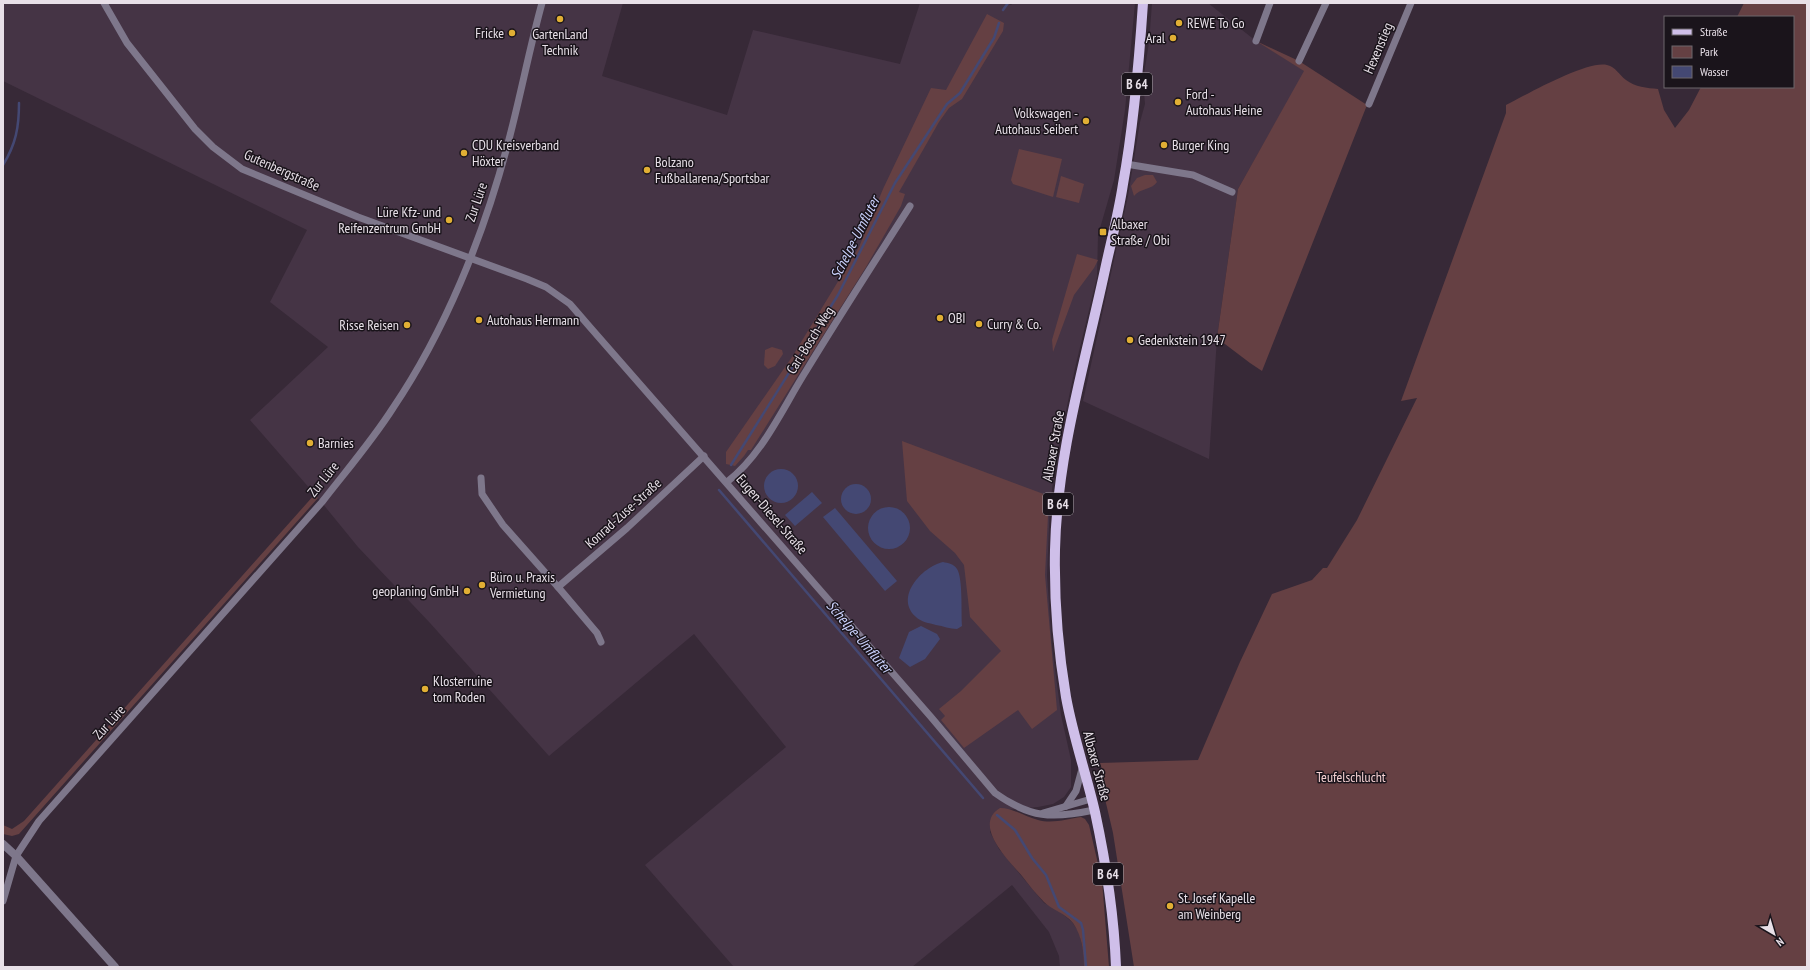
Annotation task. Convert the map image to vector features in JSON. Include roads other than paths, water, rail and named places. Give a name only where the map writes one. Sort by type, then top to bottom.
[{"type":"main road","name":"Albaxer Straße","points":[[1116,967],[1111,894],[1092,799],[1067,698],[1058,639],[1055,578],[1057,518],[1069,428],[1106,264],[1126,164],[1136,96],[1144,3]]},
{"type":"street","name":"Gutenbergstraße","points":[[104,3],[127,43],[195,130],[213,147],[242,169],[358,217],[470,257]]},
{"type":"street","name":"Zur Lüre","points":[[3,901],[16,856],[39,821],[322,502],[362,452],[393,409],[425,357],[447,312],[470,257],[507,147],[542,3]]},
{"type":"street","points":[[1256,41],[1270,3]]},
{"type":"street","points":[[1298,61],[1326,3]]},
{"type":"street","name":"Hexenstieg","points":[[1369,104],[1411,3]]},
{"type":"street","points":[[1126,164],[1193,175],[1232,192]]},
{"type":"street","name":"Carl-Bosch-Weg","points":[[727,482],[746,465],[767,436],[805,371],[910,206]]},
{"type":"street","name":"Eugen-Diesel-Straße","points":[[470,257],[546,287],[570,304],[931,716],[995,793],[1012,806],[1035,814],[1053,816],[1094,810]]},
{"type":"street","name":"Konrad-Zuse-Straße","points":[[558,587],[627,528],[704,456]]},
{"type":"street","points":[[481,478],[482,494],[503,525],[597,633],[601,642]]},
{"type":"street","points":[[1066,806],[1079,784],[1083,767]]},
{"type":"street","name":"Eugen-Diesel-Straße","points":[[1035,814],[1050,812],[1092,799]]},
{"type":"street","points":[[3,844],[16,856],[115,967]]},
{"type":"water","points":[[778,469],[784,469],[788,470],[795,476],[798,486],[797,493],[791,500],[784,503],[778,503],[774,502],[767,496],[764,489],[764,483],[765,479],[771,472]]},
{"type":"water","points":[[856,484],[867,488],[871,499],[867,510],[856,514],[845,510],[841,499],[845,488]]},
{"type":"water","points":[[812,492],[822,503],[795,526],[785,515]]},
{"type":"water","points":[[885,507],[893,507],[901,510],[907,516],[910,528],[907,540],[901,546],[893,549],[885,549],[877,546],[871,540],[868,532],[868,524],[871,516],[877,510]]},
{"type":"water","points":[[835,508],[897,581],[885,591],[823,517]]},
{"type":"water","points":[[943,562],[954,566],[959,574],[962,626],[957,629],[920,620],[910,609],[908,601],[909,592],[919,576],[935,565]]},
{"type":"water","points":[[921,626],[937,634],[940,639],[925,659],[910,667],[899,658],[909,632]]},
{"type":"waterway","name":"Schelpe-Umfluter","points":[[1003,10],[1008,3]]},
{"type":"waterway","name":"Schelpe-Umfluter","points":[[731,465],[838,295],[895,183],[947,104],[960,93],[994,38],[999,23]]},
{"type":"waterway","points":[[3,165],[11,150],[16,135],[19,103]]},
{"type":"waterway","name":"Schelpe-Umfluter","points":[[719,490],[983,798]]},
{"type":"waterway","name":"Schelpe-Umfluter","points":[[997,815],[1015,830],[1032,858],[1046,875],[1059,907],[1081,923],[1086,967]]},
{"type":"place","name":"GartenLand Technik","points":[[560,19]]},
{"type":"place","name":"REWE To Go","points":[[1179,23]]},
{"type":"place","name":"Fricke","points":[[512,33]]},
{"type":"place","name":"Aral","points":[[1173,38]]},
{"type":"place","name":"Ford - Autohaus Heine","points":[[1178,102]]},
{"type":"place","name":"Volkswagen - Autohaus Seibert","points":[[1086,121]]},
{"type":"place","name":"Burger King","points":[[1164,145]]},
{"type":"place","name":"CDU Kreisverband Höxter","points":[[464,153]]},
{"type":"place","name":"Bolzano Fußballarena/Sportsbar","points":[[647,170]]},
{"type":"place","name":"Lüre Kfz- und Reifenzentrum GmbH","points":[[449,220]]},
{"type":"place","name":"Albaxer Straße / Obi","points":[[1103,232]]},
{"type":"place","name":"OBI","points":[[940,318]]},
{"type":"place","name":"Autohaus Hermann","points":[[479,320]]},
{"type":"place","name":"Curry & Co.","points":[[979,324]]},
{"type":"place","name":"Risse Reisen","points":[[407,325]]},
{"type":"place","name":"Gedenkstein 1947","points":[[1130,340]]},
{"type":"place","name":"Barnies","points":[[310,443]]},
{"type":"place","name":"Büro u. Praxis Vermietung","points":[[482,585]]},
{"type":"place","name":"geoplaning GmbH","points":[[467,591]]},
{"type":"place","name":"Klosterruine tom Roden","points":[[425,689]]},
{"type":"place","name":"St. Josef Kapelle am Weinberg","points":[[1170,906]]},
{"type":"park label","name":"Teufelschlucht","points":[[1351,777]]}]
